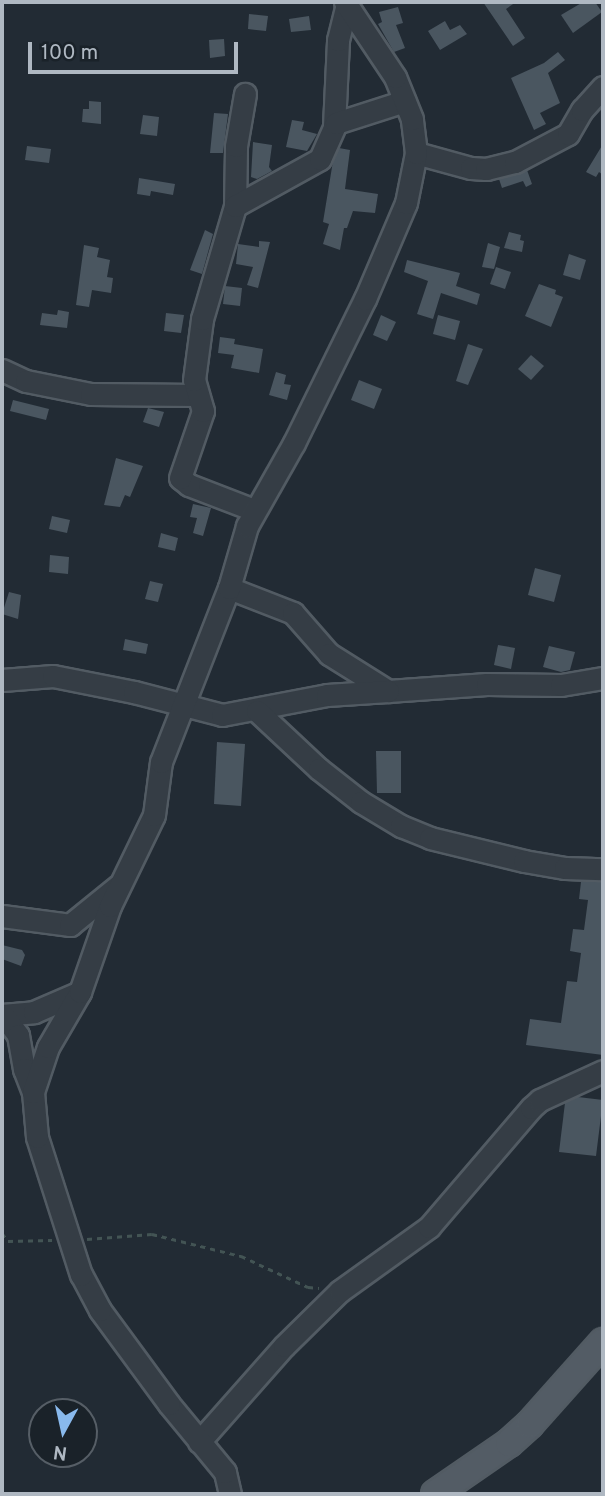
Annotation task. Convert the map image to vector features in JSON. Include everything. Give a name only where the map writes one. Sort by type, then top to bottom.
[{"type":"main road","points":[[435,1494],[509,1443],[545,1408],[603,1342]]},
{"type":"street","points":[[33,1092],[48,1047],[80,992],[121,883],[154,815],[161,762],[229,588],[254,510],[294,443],[402,217],[416,153],[412,119],[395,77],[346,3]]},
{"type":"street","points":[[235,206],[320,159],[334,126],[338,40],[346,3]]},
{"type":"street","points":[[416,153],[471,168],[509,164],[568,134],[582,110],[603,87]]},
{"type":"street","points":[[245,94],[236,146],[235,206],[202,319],[194,380],[203,411],[180,478],[189,485],[254,510]]},
{"type":"street","points":[[334,126],[405,101]]},
{"type":"street","points":[[2,370],[26,381],[91,394],[198,395]]},
{"type":"street","points":[[229,588],[293,613],[329,654],[388,691]]},
{"type":"street","points":[[2,680],[53,676],[222,715],[257,711],[327,695],[487,684],[561,685],[603,678]]},
{"type":"street","points":[[257,711],[319,769],[361,802],[401,826],[430,838],[524,860],[565,868],[603,869]]},
{"type":"street","points":[[2,916],[70,925],[121,883]]},
{"type":"street","points":[[80,992],[47,1008],[3,1015],[19,1035],[24,1069],[33,1092],[37,1137],[81,1275],[100,1310],[199,1442],[225,1472],[230,1494]]},
{"type":"street","points":[[199,1442],[285,1346],[340,1291],[429,1227],[540,1100],[603,1071]]},
{"type":"path","points":[[2,1233],[8,1241],[152,1234],[241,1256],[308,1287],[340,1291]]},
{"type":"building","points":[[483,2],[516,2],[506,9],[525,38],[513,46]]},
{"type":"building","points":[[583,2],[595,2],[602,12],[573,33],[561,15]]},
{"type":"building","points":[[398,7],[403,23],[396,25],[405,48],[394,52],[378,24],[382,22],[379,12]]},
{"type":"building","points":[[249,14],[268,16],[266,31],[248,29]]},
{"type":"building","points":[[309,16],[311,30],[291,32],[289,19]]},
{"type":"building","points":[[445,21],[450,30],[460,25],[467,34],[440,50],[428,31]]},
{"type":"building","points":[[224,39],[225,56],[210,58],[209,40]]},
{"type":"building","points":[[558,52],[565,60],[548,73],[560,103],[540,113],[546,124],[534,130],[511,78],[544,63]]},
{"type":"building","points":[[89,101],[101,102],[101,124],[82,122],[83,109],[89,109]]},
{"type":"building","points":[[214,113],[228,114],[223,153],[210,153]]},
{"type":"building","points":[[143,115],[159,117],[157,136],[140,134]]},
{"type":"building","points":[[292,120],[304,122],[302,130],[317,134],[307,151],[286,147]]},
{"type":"building","points":[[253,142],[272,145],[269,167],[272,171],[257,179],[251,177]]},
{"type":"building","points":[[603,144],[603,175],[599,172],[596,177],[586,172]]},
{"type":"building","points":[[27,146],[51,149],[49,163],[25,160]]},
{"type":"building","points":[[339,148],[350,150],[345,189],[378,194],[375,213],[353,211],[347,228],[344,228],[340,250],[323,244],[329,224],[323,222],[333,161]]},
{"type":"building","points":[[527,170],[532,184],[526,187],[523,181],[502,188],[499,179]]},
{"type":"building","points":[[139,178],[175,184],[173,195],[151,191],[150,196],[137,194]]},
{"type":"building","points":[[205,230],[213,234],[202,274],[190,270]]},
{"type":"building","points":[[509,232],[521,235],[520,240],[524,241],[522,252],[504,248]]},
{"type":"building","points":[[259,241],[270,242],[258,288],[247,285],[253,267],[236,264],[238,244],[259,247]]},
{"type":"building","points":[[488,243],[500,247],[494,269],[482,267]]},
{"type":"building","points":[[84,245],[99,248],[97,257],[110,260],[107,277],[113,278],[111,293],[92,290],[89,307],[76,305]]},
{"type":"building","points":[[569,254],[586,260],[580,280],[563,275]]},
{"type":"building","points":[[407,260],[460,273],[456,286],[480,294],[477,305],[441,293],[433,319],[417,314],[428,281],[404,272]]},
{"type":"building","points":[[496,267],[511,272],[505,289],[490,284]]},
{"type":"building","points":[[539,284],[556,290],[555,294],[563,297],[551,327],[525,316]]},
{"type":"building","points":[[225,286],[242,288],[240,306],[223,304]]},
{"type":"building","points":[[58,310],[69,312],[67,328],[40,325],[42,313],[57,315]]},
{"type":"building","points":[[166,313],[184,315],[181,333],[164,331]]},
{"type":"building","points":[[381,315],[396,322],[387,341],[373,335]]},
{"type":"building","points":[[438,315],[460,321],[455,340],[433,334]]},
{"type":"building","points":[[220,337],[235,339],[234,344],[263,349],[259,373],[231,368],[234,355],[218,353]]},
{"type":"building","points":[[468,344],[483,349],[468,385],[456,381]]},
{"type":"building","points":[[531,355],[544,366],[531,380],[518,369]]},
{"type":"building","points":[[276,372],[286,375],[284,384],[291,385],[287,400],[269,395]]},
{"type":"building","points":[[359,380],[382,389],[374,409],[351,400]]},
{"type":"building","points":[[13,400],[49,409],[46,420],[10,411]]},
{"type":"building","points":[[148,408],[164,412],[159,427],[143,422]]},
{"type":"building","points":[[116,458],[143,466],[130,497],[125,495],[120,507],[104,505]]},
{"type":"building","points":[[193,504],[211,508],[203,536],[193,533],[197,518],[190,517]]},
{"type":"building","points":[[52,516],[70,520],[67,533],[49,529]]},
{"type":"building","points":[[161,533],[178,538],[175,551],[158,547]]},
{"type":"building","points":[[50,555],[69,557],[68,574],[49,572]]},
{"type":"building","points":[[535,568],[561,575],[554,602],[528,595]]},
{"type":"building","points":[[150,581],[163,584],[158,602],[145,599]]},
{"type":"building","points":[[9,592],[21,595],[18,619],[2,614]]},
{"type":"building","points":[[125,639],[148,644],[146,654],[123,650]]},
{"type":"building","points":[[498,645],[515,648],[511,669],[494,665]]},
{"type":"building","points":[[549,646],[575,652],[570,670],[561,672],[543,667]]},
{"type":"building","points":[[217,742],[245,744],[241,806],[214,804]]},
{"type":"building","points":[[376,751],[401,751],[401,793],[377,793]]},
{"type":"building","points":[[581,882],[603,882],[603,1055],[526,1045],[530,1019],[561,1023],[567,981],[577,982],[581,953],[570,951],[573,929],[584,930],[588,900],[579,899]]},
{"type":"building","points":[[2,945],[22,950],[25,955],[21,966],[2,959]]},
{"type":"building","points":[[578,1097],[603,1100],[596,1156],[559,1152],[565,1103]]}]
